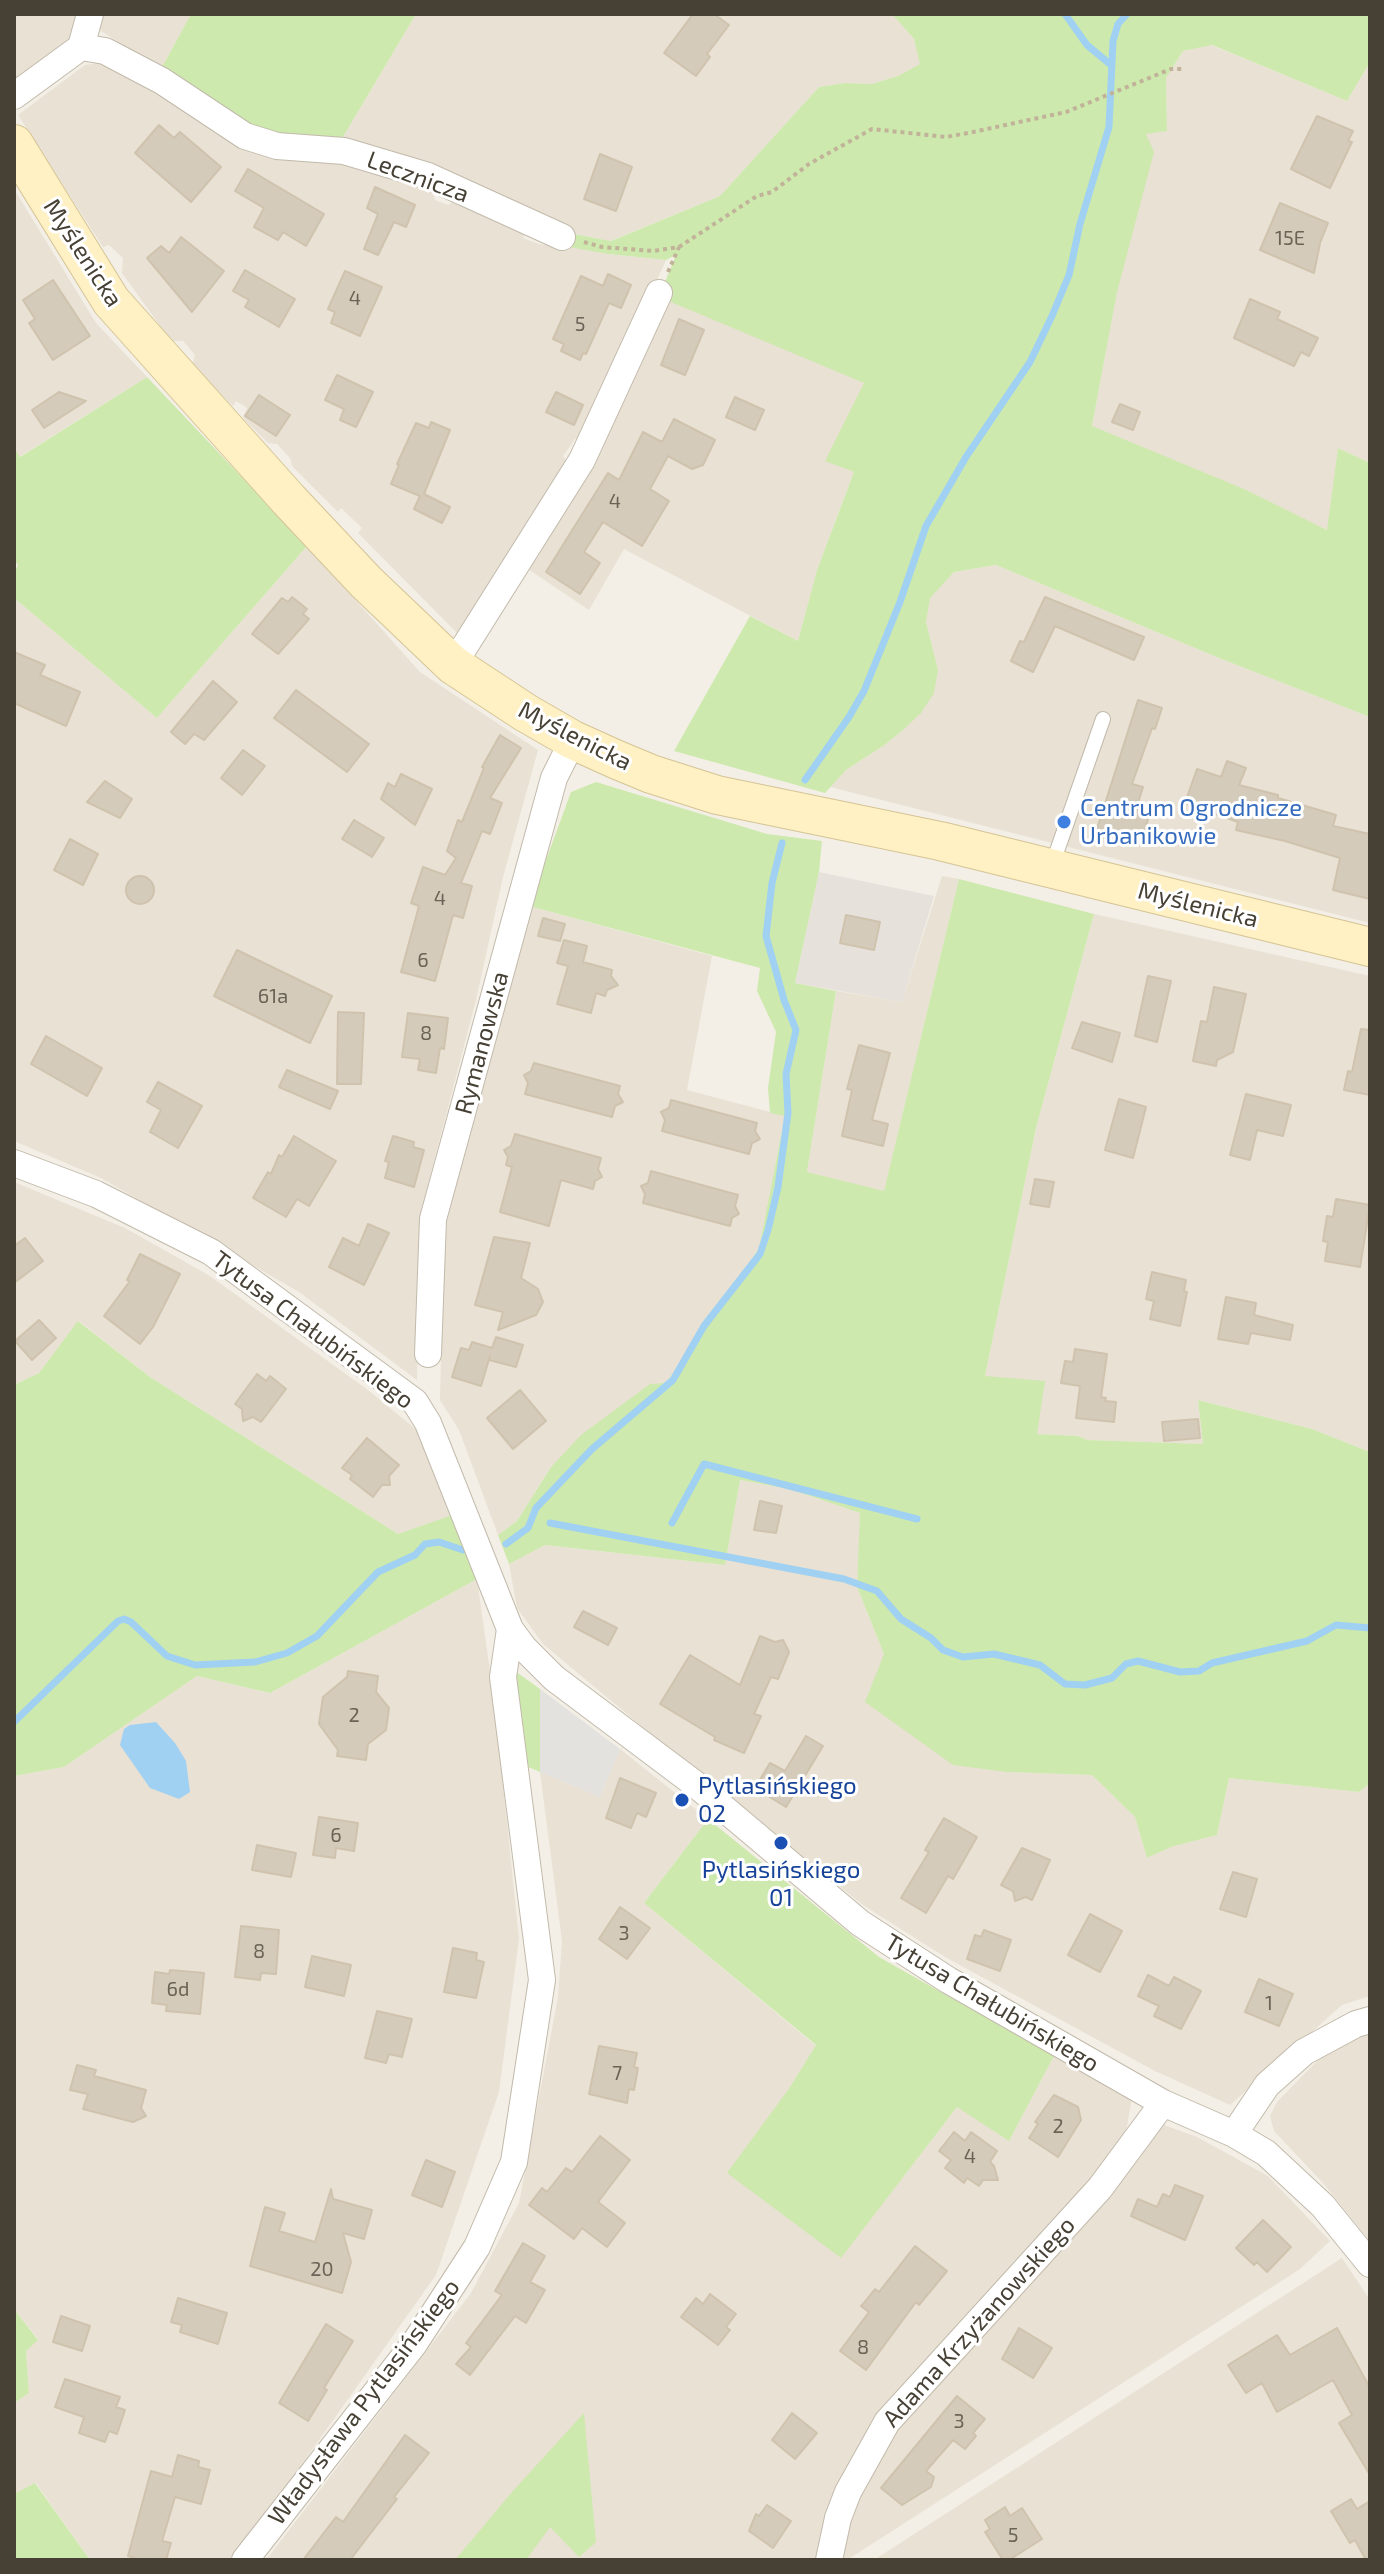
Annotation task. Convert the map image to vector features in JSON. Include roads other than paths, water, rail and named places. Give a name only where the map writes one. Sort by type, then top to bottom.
[{"type":"street","points":[[14,96],[81,47],[90,14]]},
{"type":"street","name":"Lecznicza","points":[[81,47],[105,51],[162,81],[245,136],[277,146],[344,151],[428,176],[562,237]]},
{"type":"street","name":"Myślenicka","points":[[14,144],[111,301],[289,500],[366,582],[453,665],[526,713],[573,740],[651,774],[717,795],[940,841],[1370,947]]},
{"type":"street","points":[[453,665],[582,460],[659,293]]},
{"type":"street","name":"Rymanowska","points":[[428,1354],[433,1219],[554,778],[573,740]]},
{"type":"street","name":"Tytusa Chałubińskiego","points":[[14,1163],[96,1194],[211,1252],[415,1402],[428,1423],[510,1629],[554,1678],[695,1784],[860,1923],[948,1980],[1163,2103],[1234,2134],[1266,2153],[1323,2206],[1370,2264]]},
{"type":"street","name":"Władysława Pytlasińskiego","points":[[245,2560],[414,2344],[477,2247],[514,2162],[542,1980],[503,1677],[510,1629]]},
{"type":"street","points":[[1234,2134],[1267,2085],[1304,2052],[1356,2024],[1370,2020]]},
{"type":"street","name":"Adama Krzyżanowskiego","points":[[829,2560],[838,2518],[848,2492],[887,2422],[1100,2188],[1163,2103]]},
{"type":"lane","points":[[1047,867],[1057,851],[1103,719]]},
{"type":"water","points":[[156,1722],[186,1761],[190,1792],[179,1799],[150,1788],[120,1745],[124,1729],[130,1725]]},
{"type":"waterway","points":[[1065,14],[1087,45],[1111,65]]},
{"type":"waterway","points":[[805,780],[864,691],[926,526],[966,457],[1030,362],[1052,316],[1069,275],[1080,224],[1109,127],[1113,41],[1118,24],[1127,14]]},
{"type":"waterway","points":[[506,1544],[528,1528],[536,1508],[592,1449],[673,1380],[704,1326],[760,1254],[778,1187],[788,1113],[786,1074],[796,1030],[766,936],[772,883],[782,843]]},
{"type":"waterway","points":[[672,1523],[704,1464],[917,1519]]},
{"type":"waterway","points":[[550,1523],[844,1579],[877,1591],[901,1619],[931,1638],[943,1650],[963,1657],[994,1654],[1040,1665],[1065,1684],[1085,1685],[1112,1678],[1126,1664],[1138,1661],[1180,1672],[1199,1671],[1212,1663],[1307,1641],[1336,1625],[1370,1628]]},
{"type":"waterway","points":[[14,1722],[118,1621],[124,1619],[131,1622],[167,1656],[195,1665],[255,1662],[287,1653],[317,1636],[378,1572],[415,1555],[425,1544],[439,1542],[463,1550]]},
{"type":"place","name":"Centrum Ogrodnicze Urbanikowie","points":[[1064,822]]},
{"type":"place","name":"Pytlasińskiego 02","points":[[682,1800]]},
{"type":"place","name":"Pytlasińskiego 01","points":[[781,1843]]}]
